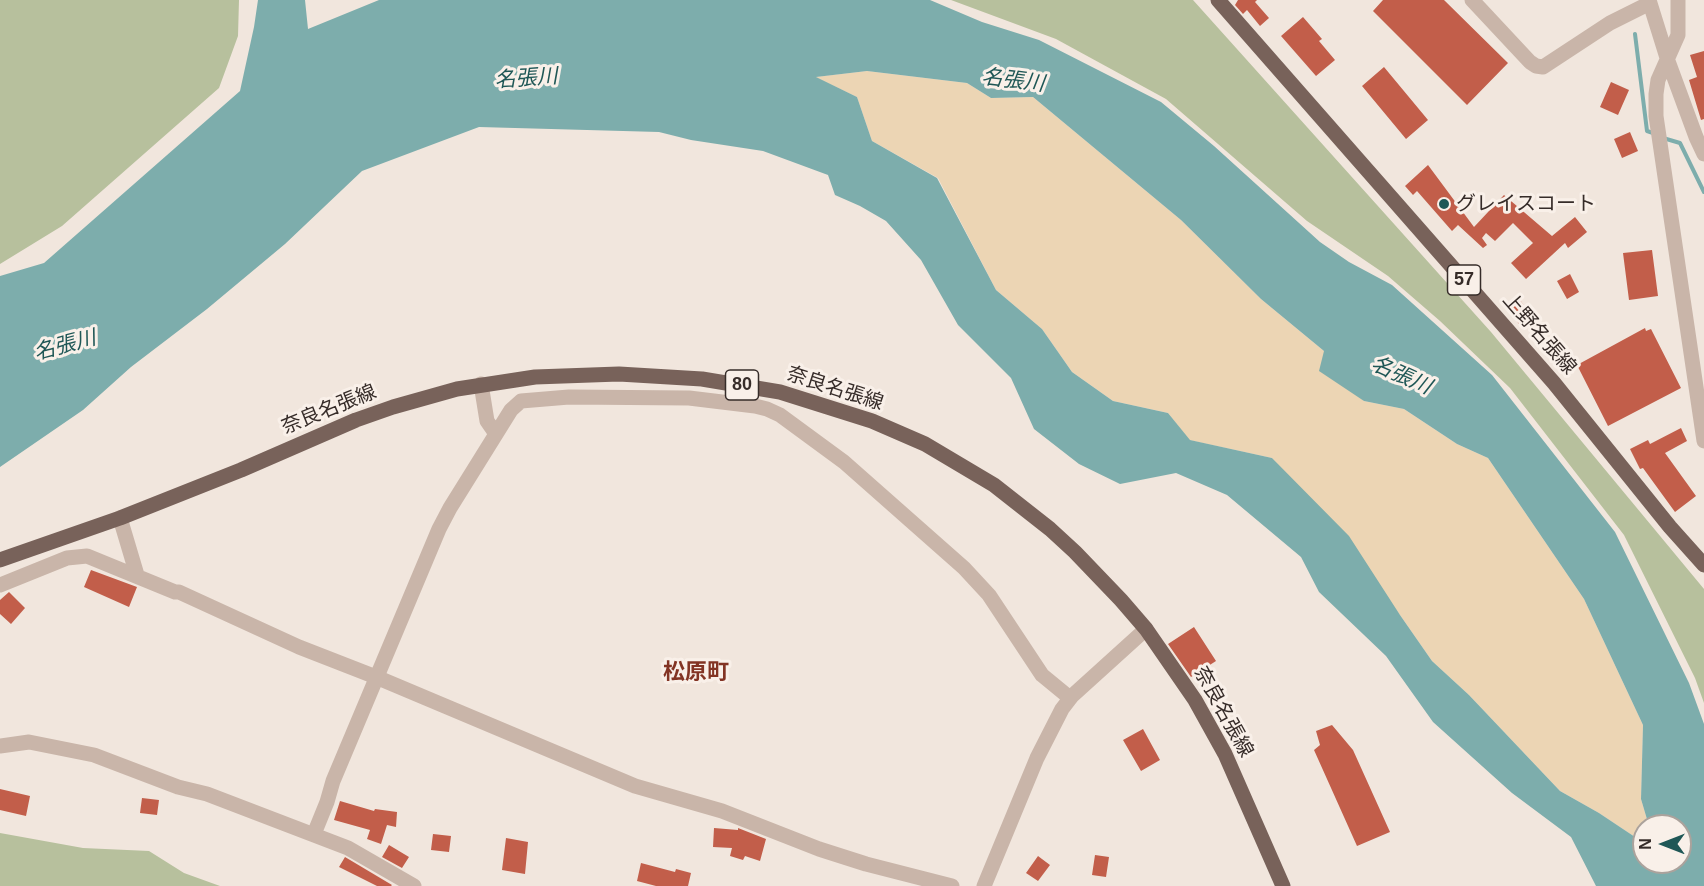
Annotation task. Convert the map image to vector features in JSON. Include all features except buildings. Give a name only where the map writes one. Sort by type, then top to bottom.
[{"type":"main road","name":"上野名張線","points":[[1218,0],[1554,383],[1670,527],[1704,565]]},
{"type":"main road","name":"奈良名張線","points":[[0,560],[120,518],[241,470],[356,420],[404,404],[481,384],[535,377],[619,374],[702,379],[780,392],[872,421],[925,444],[994,485],[1075,552],[1146,629],[1195,700],[1225,754],[1283,886]]},
{"type":"street","points":[[1472,0],[1530,62],[1543,67],[1610,23],[1650,2],[1668,61],[1698,121],[1704,154]]},
{"type":"street","points":[[1678,0],[1678,35],[1658,80],[1656,94],[1658,134],[1704,441]]},
{"type":"street","points":[[481,384],[487,421],[496,434]]},
{"type":"street","points":[[314,834],[376,676],[445,516],[511,410],[521,401],[569,397],[689,398],[767,409],[780,416],[844,462],[964,568],[989,595],[1042,675],[1070,698]]},
{"type":"street","points":[[120,518],[137,575]]},
{"type":"street","points":[[0,585],[67,558],[87,556],[179,592],[299,647],[376,676],[635,786],[722,811],[828,852],[952,886]]},
{"type":"street","points":[[984,886],[1037,758],[1070,698],[1146,629]]},
{"type":"street","points":[[0,746],[29,742],[94,754],[348,848],[414,886]]},
{"type":"green space","points":[[0,0],[239,0],[238,36],[219,88],[62,226],[0,264]]},
{"type":"green space","points":[[951,0],[1193,0],[1491,332],[1704,589],[1704,703],[1695,678],[1624,535],[1510,388],[1440,321],[1388,276],[1307,221],[1166,99],[1056,39]]},
{"type":"green space","points":[[0,833],[83,848],[149,851],[184,873],[220,886],[0,886]]},
{"type":"sand","points":[[867,71],[967,83],[991,98],[1033,97],[1181,220],[1261,299],[1324,351],[1364,401],[1404,409],[1457,444],[1488,458],[1584,599],[1643,725],[1641,799],[1645,814],[1632,814],[1632,835],[1560,791],[1469,695],[1432,661],[1400,615],[1272,458],[1189,440],[1168,413],[1113,401],[1072,372],[1042,329],[996,290],[938,178],[872,141],[857,97],[815,77]]},
{"type":"water","name":"名張川","points":[[258,0],[305,0],[308,29],[379,0],[930,0],[982,22],[1039,40],[1161,102],[1214,146],[1320,242],[1349,262],[1392,285],[1492,375],[1615,532],[1689,683],[1704,724],[1704,886],[1596,886],[1571,837],[1512,793],[1433,722],[1386,656],[1319,592],[1301,557],[1227,495],[1176,473],[1120,484],[1079,464],[1034,429],[1011,378],[958,325],[921,260],[886,221],[835,195],[828,175],[763,151],[691,140],[659,132],[479,127],[362,171],[285,244],[207,309],[131,367],[83,410],[0,467],[0,276],[44,263],[240,91]],"holes":[[[867,71],[967,83],[991,98],[1033,97],[1181,220],[1261,299],[1324,351],[1319,371],[1364,401],[1404,409],[1457,444],[1488,458],[1584,599],[1643,725],[1641,799],[1645,814],[1692,814],[1692,874],[1632,874],[1632,835],[1560,791],[1469,695],[1432,661],[1349,536],[1272,458],[1190,440],[1168,413],[1113,401],[1072,372],[1042,329],[996,290],[937,178],[872,141],[857,97],[816,77]]]},
{"type":"waterway","points":[[1635,34],[1647,131],[1653,133]]},
{"type":"waterway","points":[[1663,138],[1680,143],[1704,192]]},
{"type":"place","name":"グレイスコート","points":[[1444,204]]},
{"type":"district","name":"松原町","points":[[696,673]]}]
